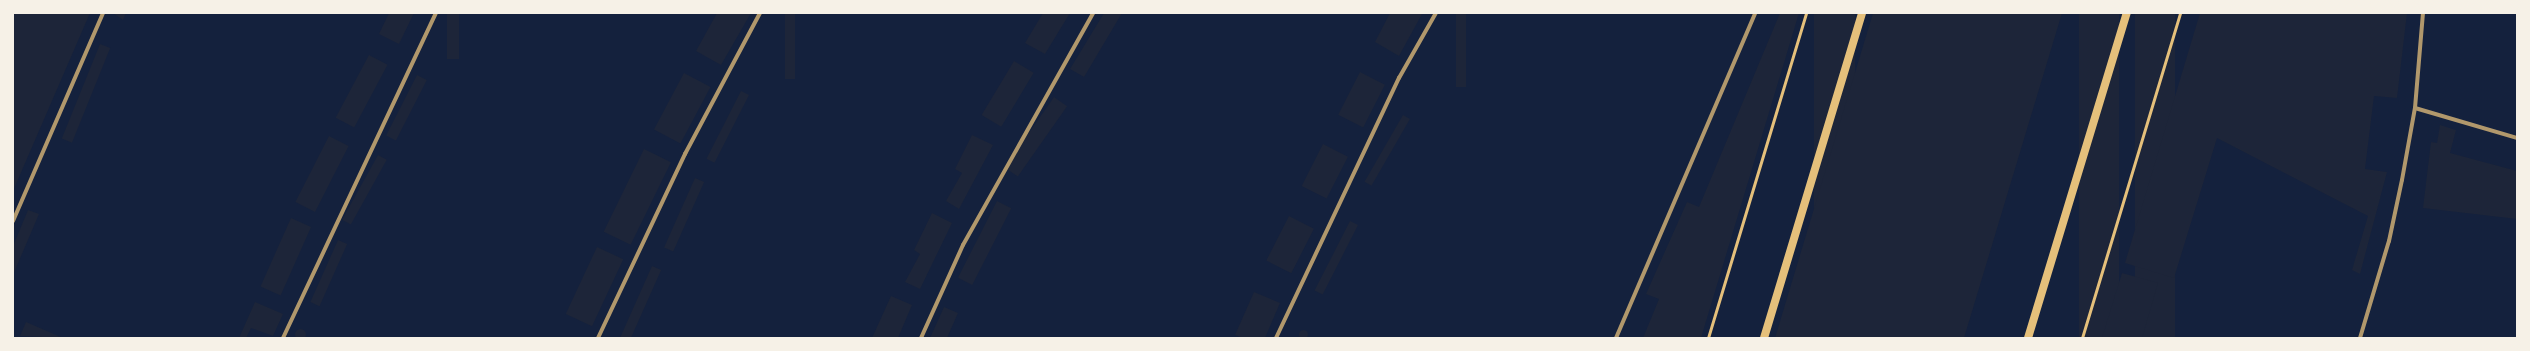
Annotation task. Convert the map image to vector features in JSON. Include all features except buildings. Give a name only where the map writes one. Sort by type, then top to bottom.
[{"type":"main road","points":[[1764,338],[1862,13]]},
{"type":"main road","points":[[2028,338],[2127,13]]},
{"type":"street","points":[[13,221],[103,13]]},
{"type":"street","points":[[283,338],[436,13]]},
{"type":"street","points":[[598,338],[685,154],[760,13]]},
{"type":"street","points":[[921,338],[963,245],[1093,13]]},
{"type":"street","points":[[1276,338],[1399,78],[1436,13]]},
{"type":"street","points":[[1616,338],[1755,13]]},
{"type":"street","points":[[2360,338],[2389,241],[2415,108],[2423,13]]},
{"type":"street","points":[[2415,108],[2517,138]]},
{"type":"path","points":[[1708,338],[1806,13]]},
{"type":"path","points":[[2082,338],[2180,13]]},
{"type":"shaded area","points":[[13,13],[90,13],[13,191]]},
{"type":"shaded area","points":[[113,13],[126,13],[123,20]]},
{"type":"shaded area","points":[[389,13],[414,13],[399,44],[379,34]]},
{"type":"shaded area","points":[[447,13],[459,13],[459,59],[447,59]]},
{"type":"shaded area","points":[[717,13],[751,13],[721,65],[696,51]]},
{"type":"shaded area","points":[[785,13],[795,13],[795,79],[785,79]]},
{"type":"shaded area","points":[[1043,13],[1070,13],[1045,54],[1025,43]]},
{"type":"shaded area","points":[[1104,13],[1122,13],[1084,77],[1070,69]]},
{"type":"shaded area","points":[[1390,13],[1422,14],[1399,56],[1375,42]]},
{"type":"shaded area","points":[[1456,13],[1466,13],[1466,87],[1456,87]]},
{"type":"shaded area","points":[[1780,13],[1799,13],[1701,338],[1643,338],[1659,299],[1646,294],[1687,202],[1699,207]]},
{"type":"shaded area","points":[[1814,13],[1855,13],[1855,338],[1814,338]]},
{"type":"shaded area","points":[[1873,13],[2062,13],[1964,338],[1775,338]]},
{"type":"shaded area","points":[[2079,13],[2119,13],[2119,338],[2079,338]]},
{"type":"shaded area","points":[[2135,13],[2175,13],[2175,338],[2135,338]]},
{"type":"shaded area","points":[[2200,13],[2407,13],[2397,98],[2374,96],[2365,169],[2387,172],[2360,274],[2352,270],[2368,216],[2217,138],[2174,278],[2125,263]]},
{"type":"shaded area","points":[[100,44],[110,48],[72,143],[62,139]]},
{"type":"shaded area","points":[[369,55],[388,65],[354,128],[336,118]]},
{"type":"shaded area","points":[[1014,61],[1034,73],[1001,127],[982,115]]},
{"type":"shaded area","points":[[1360,72],[1385,85],[1363,127],[1338,115]]},
{"type":"shaded area","points":[[684,73],[710,87],[680,144],[654,130]]},
{"type":"shaded area","points":[[417,75],[427,80],[396,141],[386,136]]},
{"type":"shaded area","points":[[741,91],[749,95],[715,163],[706,159]]},
{"type":"shaded area","points":[[1054,97],[1067,106],[1018,177],[1005,167]]},
{"type":"shaded area","points":[[1403,115],[1410,119],[1371,186],[1364,182]]},
{"type":"shaded area","points":[[2440,125],[2456,130],[2450,153],[2517,171],[2517,219],[2423,208],[2431,142],[2437,143]]},
{"type":"shaded area","points":[[972,135],[993,145],[959,209],[946,201],[962,173],[955,169]]},
{"type":"shaded area","points":[[329,136],[349,146],[315,212],[295,202]]},
{"type":"shaded area","points":[[1323,144],[1348,157],[1327,199],[1302,186]]},
{"type":"shaded area","points":[[644,149],[671,162],[631,245],[604,232]]},
{"type":"shaded area","points":[[378,155],[387,160],[351,225],[342,220]]},
{"type":"shaded area","points":[[695,178],[704,182],[673,251],[664,247]]},
{"type":"shaded area","points":[[997,201],[1011,208],[972,285],[958,278]]},
{"type":"shaded area","points":[[28,210],[39,214],[13,275],[13,246]]},
{"type":"shaded area","points":[[932,213],[952,223],[920,289],[905,282],[920,254],[914,250]]},
{"type":"shaded area","points":[[1289,216],[1314,229],[1291,273],[1266,261]]},
{"type":"shaded area","points":[[291,218],[311,227],[281,295],[260,287]]},
{"type":"shaded area","points":[[1350,221],[1358,225],[1323,295],[1315,290]]},
{"type":"shaded area","points":[[338,240],[347,244],[319,306],[310,302]]},
{"type":"shaded area","points":[[597,247],[623,259],[592,326],[566,314]]},
{"type":"shaded area","points":[[652,266],[661,270],[631,338],[620,338]]},
{"type":"shaded area","points":[[2122,273],[2158,283],[2142,338],[2102,338]]},
{"type":"shaded area","points":[[1254,292],[1280,303],[1265,338],[1243,338],[1235,335]]},
{"type":"shaded area","points":[[891,296],[912,305],[898,338],[872,338]]},
{"type":"shaded area","points":[[255,302],[283,314],[273,336],[251,328],[246,338],[239,338]]},
{"type":"shaded area","points":[[944,307],[958,313],[947,338],[930,338]]},
{"type":"shaded area","points":[[26,322],[63,338],[20,336]]},
{"type":"shaded area","points":[[300,328],[304,330],[306,334],[304,338],[300,340],[296,338],[294,334],[296,330]]},
{"type":"shaded area","points":[[1303,329],[1308,334],[1303,339],[1298,334]]}]
